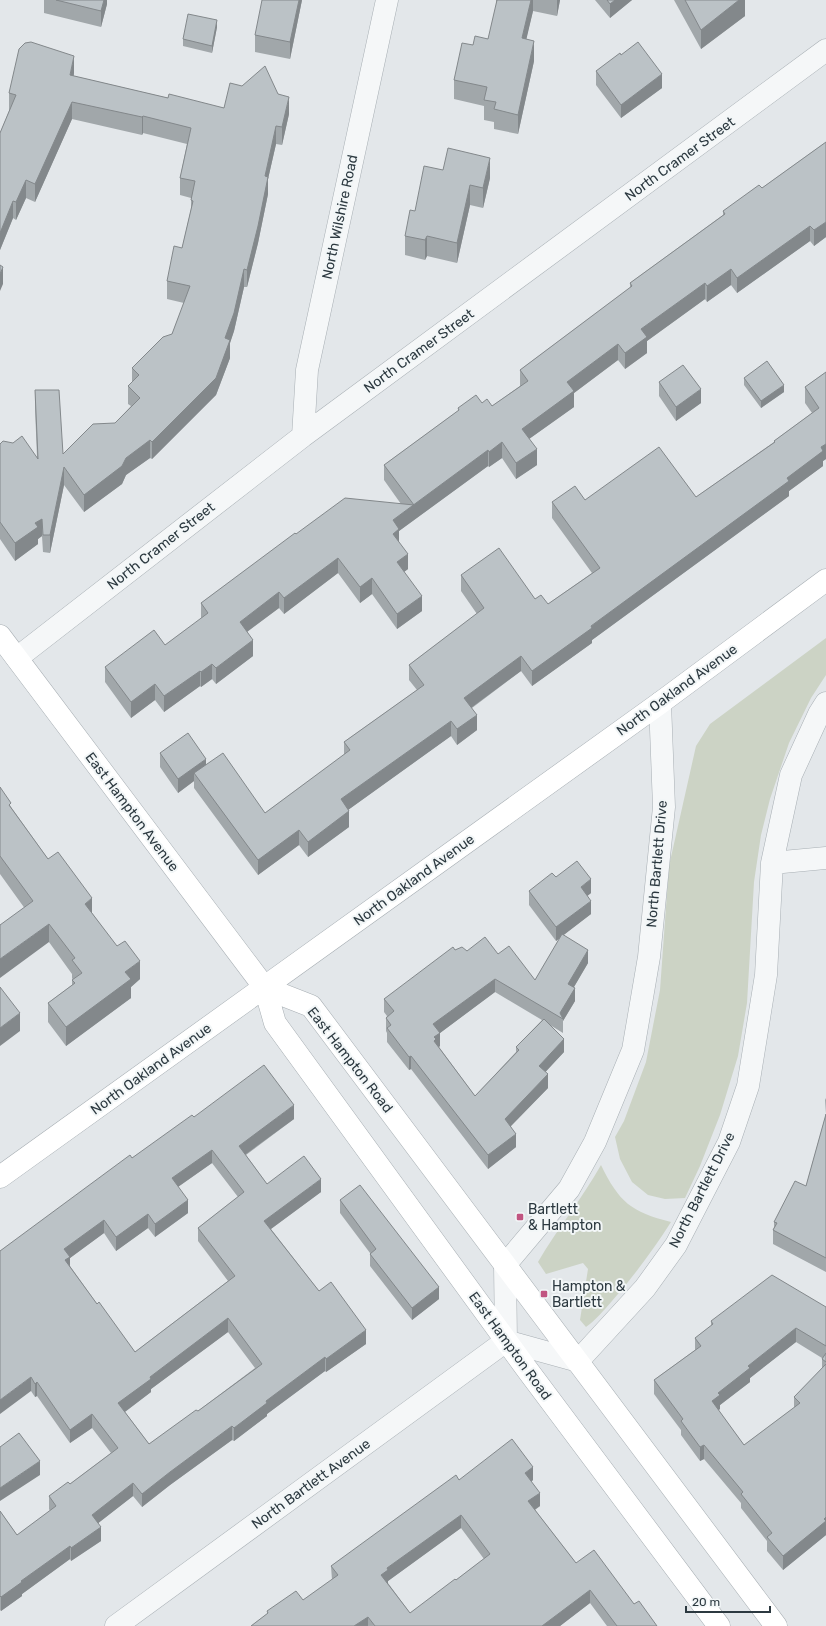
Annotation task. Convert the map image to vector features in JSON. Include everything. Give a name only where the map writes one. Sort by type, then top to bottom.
[{"type":"main road","name":"North Oakland Avenue","points":[[0,1177],[660,704],[826,580]]},
{"type":"main road","name":"East Hampton Avenue","points":[[0,636],[265,988]]},
{"type":"main road","name":"East Hampton Road","points":[[265,988],[311,1006],[776,1626]]},
{"type":"main road","name":"East Hampton Road","points":[[265,988],[275,1023],[506,1341],[719,1626]]},
{"type":"street","name":"North Wilshire Road","points":[[303,436],[307,370],[387,0]]},
{"type":"street","name":"North Cramer Street","points":[[17,658],[303,436],[826,50]]},
{"type":"street","name":"North Bartlett Drive","points":[[578,1361],[645,1288],[676,1245],[729,1142],[748,1086],[766,975],[772,862],[791,775],[819,714],[826,703]]},
{"type":"street","name":"North Bartlett Drive","points":[[505,1265],[569,1189],[595,1142],[633,1050],[649,957],[664,807],[660,704]]},
{"type":"street","points":[[772,862],[826,858]]},
{"type":"street","points":[[505,1265],[506,1341],[578,1361]]},
{"type":"street","name":"North Bartlett Avenue","points":[[116,1626],[506,1341]]},
{"type":"shaded area","points":[[826,638],[826,675],[811,698],[789,743],[770,799],[761,835],[754,882],[747,1003],[738,1056],[720,1115],[700,1166],[685,1198],[665,1199],[648,1195],[632,1182],[620,1159],[615,1137],[624,1121],[646,1062],[660,990],[669,866],[696,746],[710,724]]},
{"type":"shaded area","points":[[601,1165],[614,1188],[628,1204],[646,1214],[671,1222],[628,1282],[600,1315],[586,1327],[580,1320],[588,1269],[583,1263],[546,1274],[538,1262]]},
{"type":"building","points":[[56,0],[104,0],[101,11]]},
{"type":"building","points":[[262,0],[299,0],[290,42],[255,35]]},
{"type":"building","points":[[497,0],[531,0],[522,38],[534,41],[518,115],[494,109],[496,102],[484,100],[487,87],[454,80],[462,43],[473,45],[475,36],[488,39]]},
{"type":"building","points":[[607,0],[615,0],[610,4]]},
{"type":"building","points":[[685,0],[739,0],[701,30]]},
{"type":"building","points":[[188,14],[217,20],[212,46],[183,39]]},
{"type":"building","points":[[31,42],[74,56],[70,75],[168,98],[169,94],[224,108],[230,83],[242,86],[265,66],[278,94],[289,97],[282,127],[276,126],[265,176],[268,177],[258,226],[247,270],[244,269],[234,313],[225,338],[230,340],[216,378],[152,442],[150,440],[126,458],[122,466],[84,495],[64,467],[50,535],[43,535],[42,519],[35,523],[38,527],[15,543],[0,522],[0,444],[3,441],[13,443],[22,436],[38,459],[35,390],[59,390],[63,454],[93,424],[115,423],[140,398],[128,386],[139,375],[132,368],[163,337],[172,334],[190,286],[167,281],[174,246],[182,248],[193,201],[191,200],[195,181],[180,178],[191,128],[143,116],[72,102],[35,184],[26,180],[16,202],[13,201],[0,233],[0,133],[16,95],[9,93],[19,49],[25,43]]},
{"type":"building","points":[[638,42],[662,74],[621,105],[596,71]]},
{"type":"building","points":[[826,142],[826,222],[814,230],[810,226],[737,278],[731,269],[707,286],[705,283],[641,329],[647,337],[625,353],[618,344],[567,382],[574,391],[522,429],[537,449],[516,463],[502,442],[489,452],[488,450],[414,505],[384,465],[459,410],[458,408],[476,395],[482,403],[487,399],[492,406],[528,381],[520,370],[632,286],[630,283],[725,214],[723,211],[759,185],[762,188]]},
{"type":"building","points":[[448,148],[490,158],[483,188],[470,185],[457,243],[427,236],[425,240],[405,236],[410,210],[415,211],[424,166],[443,170]]},
{"type":"building","points":[[0,265],[3,267],[0,274]]},
{"type":"building","points":[[767,361],[784,385],[761,401],[744,378]]},
{"type":"building","points":[[683,365],[701,389],[676,407],[659,382]]},
{"type":"building","points":[[826,372],[826,444],[821,447],[823,451],[787,478],[789,481],[532,671],[521,656],[464,698],[477,715],[457,729],[451,721],[341,799],[349,811],[308,842],[299,830],[258,860],[194,773],[223,753],[265,813],[350,750],[344,742],[424,685],[409,665],[484,608],[461,575],[499,548],[535,599],[541,595],[548,604],[600,568],[552,502],[575,486],[585,500],[659,447],[696,497],[775,442],[774,441],[819,408],[805,387]]},
{"type":"building","points":[[345,498],[413,505],[393,520],[399,529],[393,534],[408,554],[397,562],[422,596],[397,614],[372,578],[360,587],[338,558],[284,598],[279,592],[240,622],[253,640],[216,668],[212,664],[164,696],[155,684],[131,702],[105,667],[154,630],[165,645],[208,613],[201,603]]},
{"type":"building","points":[[188,733],[206,759],[178,779],[160,753]]},
{"type":"building","points":[[0,787],[11,803],[9,805],[48,859],[58,852],[92,898],[85,904],[117,946],[125,941],[140,961],[125,972],[131,979],[66,1027],[48,1003],[75,983],[72,980],[82,973],[72,960],[75,958],[49,924],[0,959],[0,925],[33,901],[0,856]]},
{"type":"building","points":[[577,861],[591,879],[581,887],[591,901],[556,927],[529,891],[552,873],[556,877]]},
{"type":"building","points":[[562,934],[588,950],[568,984],[575,988],[560,1013],[563,1019],[495,979],[433,1024],[440,1033],[434,1037],[436,1039],[434,1041],[475,1096],[519,1050],[516,1047],[544,1019],[564,1039],[539,1066],[548,1074],[505,1119],[516,1134],[488,1155],[411,1056],[409,1057],[387,1028],[391,1025],[386,1018],[394,1011],[384,999],[453,947],[455,950],[462,947],[467,951],[485,937],[498,954],[509,946],[535,980]]},
{"type":"building","points":[[0,987],[20,1013],[0,1028]]},
{"type":"building","points":[[264,1065],[294,1105],[239,1146],[267,1184],[304,1156],[321,1179],[264,1221],[319,1291],[331,1282],[366,1330],[326,1359],[325,1357],[266,1401],[267,1403],[234,1428],[232,1426],[142,1494],[133,1483],[92,1515],[101,1527],[71,1548],[70,1546],[1,1597],[0,1511],[17,1535],[56,1506],[49,1496],[68,1482],[70,1484],[118,1448],[92,1414],[70,1430],[37,1382],[35,1384],[31,1377],[0,1400],[0,1251],[130,1155],[132,1158],[192,1115],[194,1117]],"holes":[[[212,1150],[244,1192],[198,1228],[235,1276],[135,1352],[99,1302],[97,1304],[65,1260],[70,1257],[64,1249],[104,1220],[116,1237],[148,1214],[155,1224],[188,1200],[172,1178]],[[228,1318],[262,1364],[198,1411],[196,1410],[149,1444],[118,1403]]]},
{"type":"building","points":[[826,1114],[826,1258],[773,1230],[777,1223],[774,1222],[795,1181],[806,1186]]},
{"type":"building","points":[[360,1185],[439,1287],[412,1308],[370,1254],[376,1249],[340,1200]]},
{"type":"building","points":[[772,1275],[826,1307],[826,1346],[796,1328],[748,1366],[750,1368],[718,1393],[720,1395],[712,1401],[744,1445],[800,1403],[794,1397],[826,1364],[826,1517],[824,1519],[826,1521],[783,1556],[767,1537],[772,1533],[741,1494],[743,1492],[704,1445],[700,1447],[681,1421],[683,1419],[654,1380],[701,1346],[695,1338],[713,1324],[711,1321]]},
{"type":"building","points":[[826,1353],[826,1362],[822,1359]]},
{"type":"building","points":[[19,1433],[40,1461],[0,1488],[0,1447]]},
{"type":"building","points":[[512,1439],[533,1467],[525,1473],[540,1493],[528,1501],[576,1563],[594,1550],[634,1604],[639,1601],[657,1626],[617,1626],[590,1590],[542,1626],[375,1626],[368,1617],[354,1626],[251,1626],[268,1613],[267,1611],[296,1591],[303,1600],[338,1575],[331,1566],[456,1475],[459,1480]],"holes":[[[461,1515],[490,1554],[410,1613],[381,1575],[388,1570],[387,1568]]]},
{"type":"place","name":"Bartlett & Hampton","points":[[520,1217]]},
{"type":"place","name":"Hampton & Bartlett","points":[[544,1294]]}]
